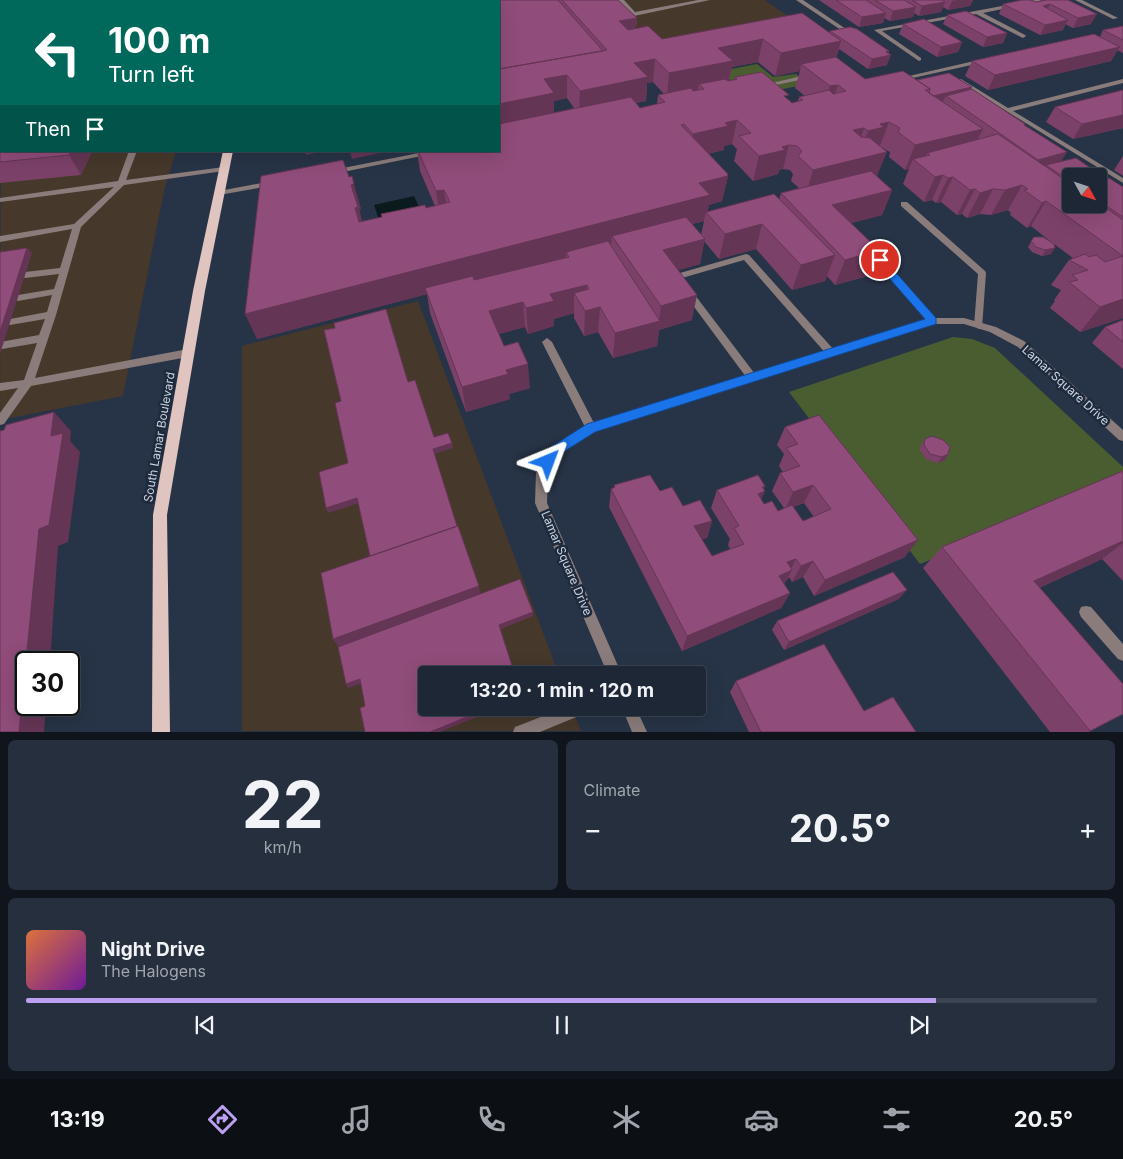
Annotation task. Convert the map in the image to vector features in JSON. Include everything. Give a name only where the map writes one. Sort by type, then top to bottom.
[{"type":"main road","name":"South Lamar Boulevard","points":[[161,732],[160,515],[188,354],[228,152]]},
{"type":"street","points":[[621,0],[634,14],[707,0]]},
{"type":"street","points":[[799,0],[843,29]]},
{"type":"street","points":[[919,58],[877,30],[1043,0]]},
{"type":"street","points":[[1078,0],[1115,18]]},
{"type":"street","points":[[977,12],[1023,36]]},
{"type":"street","points":[[893,80],[990,59]]},
{"type":"street","points":[[943,70],[1123,181]]},
{"type":"street","points":[[754,87],[802,78]]},
{"type":"street","points":[[1007,110],[1123,81]]},
{"type":"street","points":[[0,421],[28,382],[44,338],[77,226],[121,184],[134,152]]},
{"type":"street","points":[[323,174],[437,152]]},
{"type":"street","points":[[0,200],[224,169]]},
{"type":"street","points":[[219,193],[285,181]]},
{"type":"street","points":[[904,204],[982,273],[979,326]]},
{"type":"street","points":[[0,239],[77,226]]},
{"type":"street","points":[[869,248],[932,321]]},
{"type":"street","points":[[753,378],[676,277],[746,257],[831,353]]},
{"type":"street","points":[[25,275],[64,270]]},
{"type":"street","points":[[18,298],[58,291]]},
{"type":"street","points":[[10,322],[51,315]]},
{"type":"street","name":"Lamar Square Drive","points":[[612,666],[541,503],[542,473],[556,451],[591,428],[932,321],[964,322],[992,329],[1021,344],[1123,437]]},
{"type":"street","points":[[2,345],[44,338]]},
{"type":"street","points":[[547,342],[591,428]]},
{"type":"street","points":[[0,387],[188,354]]},
{"type":"street","points":[[1086,612],[1123,654]]},
{"type":"street","points":[[520,732],[561,716]]},
{"type":"street","points":[[633,716],[640,732]]},
{"type":"shaded area","points":[[611,0],[765,0],[806,29],[664,55]]},
{"type":"shaded area","points":[[1,152],[176,152],[164,191],[123,396],[0,420]]},
{"type":"shaded area","points":[[414,196],[422,213],[380,223],[374,205]]},
{"type":"shaded area","points":[[418,301],[556,666],[418,666],[418,716],[575,716],[581,731],[242,731],[242,346]]},
{"type":"green space","points":[[757,64],[773,77],[796,74],[808,84],[743,97],[734,84],[721,71]]},
{"type":"green space","points":[[953,337],[972,339],[995,348],[1123,467],[1123,483],[920,564],[789,392]]},
{"type":"building","points":[[500,0],[558,0],[603,51],[500,69]]},
{"type":"building","points":[[562,0],[618,0],[637,18],[619,21],[628,30],[648,26],[662,39],[802,13],[841,41],[781,53],[763,39],[718,48],[733,61],[669,73],[655,59],[634,63],[648,77],[580,91],[567,75],[544,79],[554,93],[500,104],[500,69],[607,50]]},
{"type":"building","points":[[836,0],[866,0],[886,13],[862,17]]},
{"type":"building","points":[[875,0],[904,0],[916,7],[893,11]]},
{"type":"building","points":[[912,0],[942,0],[945,2],[922,6]]},
{"type":"building","points":[[1022,0],[1037,2],[1068,0],[1097,14],[1078,18],[1050,4],[1043,6],[1068,20],[1045,25],[1003,4]]},
{"type":"building","points":[[966,11],[1007,33],[987,37],[947,15]]},
{"type":"building","points":[[924,19],[962,42],[941,47],[903,24]]},
{"type":"building","points":[[1123,26],[1123,40],[1103,30]]},
{"type":"building","points":[[850,27],[857,29],[889,51],[886,52],[891,55],[872,59],[830,31]]},
{"type":"building","points":[[1094,34],[1120,47],[995,75],[972,61]]},
{"type":"building","points":[[836,57],[865,79],[903,71],[930,89],[925,90],[983,129],[915,145],[898,132],[900,128],[889,122],[880,124],[884,127],[868,131],[864,128],[853,130],[861,137],[870,138],[887,152],[813,170],[798,156],[802,151],[797,146],[789,145],[782,147],[785,150],[759,156],[739,136],[751,133],[737,120],[725,123],[728,126],[693,134],[684,124],[681,125],[727,173],[728,176],[699,183],[710,195],[245,314],[261,176],[343,160],[349,177],[352,176],[354,184],[351,185],[358,207],[355,208],[359,222],[382,217],[381,214],[425,205],[426,208],[450,202],[444,190],[436,191],[418,152],[500,152],[500,124],[631,97],[640,108],[665,102],[658,95],[691,88],[693,91],[704,89],[699,84],[725,79],[728,81],[737,79],[735,77],[762,72],[789,95],[784,96],[792,103],[803,100],[799,97],[829,90],[833,94],[846,91],[838,85],[830,86],[801,64]]},
{"type":"building","points":[[949,73],[972,87],[933,96],[929,93],[930,89],[917,80]]},
{"type":"building","points":[[972,89],[1067,152],[1038,160],[946,96]]},
{"type":"building","points":[[1123,90],[1123,115],[1082,124],[1055,107]]},
{"type":"building","points":[[998,134],[1062,178],[1062,212],[1046,201],[1042,203],[1024,190],[1028,189],[1022,185],[1005,190],[993,189],[980,193],[975,189],[970,190],[953,177],[948,178],[943,175],[935,177],[913,159],[930,155],[927,153]]},
{"type":"building","points":[[0,152],[70,152],[69,155],[0,162]]},
{"type":"building","points":[[1076,158],[1091,168],[1062,168],[1062,176],[1046,165]]},
{"type":"building","points":[[871,171],[892,190],[832,205],[879,250],[845,260],[781,193]]},
{"type":"building","points":[[1109,178],[1123,187],[1123,217],[1108,207]]},
{"type":"building","points":[[774,194],[835,255],[801,265],[762,224],[725,234],[706,212]]},
{"type":"building","points":[[1108,209],[1123,220],[1123,256],[1063,213],[1107,213]]},
{"type":"building","points":[[686,217],[705,239],[663,250],[697,295],[661,306],[612,236]]},
{"type":"building","points":[[1034,237],[1043,237],[1054,244],[1055,248],[1045,250],[1036,247],[1031,241]]},
{"type":"building","points":[[608,241],[660,321],[615,333],[600,307],[585,311],[574,293],[589,289],[587,285],[550,294],[554,301],[526,308],[523,302],[489,311],[504,346],[518,342],[528,364],[506,370],[508,374],[462,387],[425,288],[473,276],[474,280],[569,257],[566,252]]},
{"type":"building","points":[[27,248],[0,332],[0,252]]},
{"type":"building","points":[[1085,254],[1089,257],[1096,255],[1105,262],[1123,256],[1123,299],[1100,307],[1069,282],[1078,280],[1072,275],[1088,270],[1069,260]]},
{"type":"building","points":[[386,309],[408,382],[415,380],[434,437],[448,433],[452,443],[433,449],[457,526],[370,556],[357,498],[326,508],[319,472],[348,463],[335,403],[341,401],[324,330],[335,328],[334,323]]},
{"type":"building","points":[[1123,320],[1123,342],[1105,327]]},
{"type":"building","points":[[54,412],[51,436],[63,433],[49,525],[39,529],[27,651],[15,651],[15,716],[21,716],[19,732],[0,732],[0,431],[4,430],[6,425]]},
{"type":"building","points":[[819,415],[918,540],[825,580],[813,561],[801,566],[796,559],[787,562],[792,570],[779,576],[790,593],[687,636],[611,489],[615,487],[614,485],[650,475],[660,491],[672,487],[683,506],[700,500],[712,521],[694,526],[712,556],[744,544],[734,528],[739,526],[717,490],[758,475],[765,486],[762,487],[765,491],[758,494],[764,504],[772,501],[778,511],[792,505],[803,521],[831,509],[813,485],[793,492],[780,473],[800,466],[786,448],[798,444],[785,427]]},
{"type":"building","points":[[932,436],[943,440],[950,447],[948,454],[942,457],[930,454],[924,445],[925,439]]},
{"type":"building","points":[[1123,471],[1123,541],[1034,581],[1123,684],[1123,714],[1090,731],[942,547]]},
{"type":"building","points":[[458,526],[479,586],[333,639],[321,573]]},
{"type":"building","points":[[893,572],[907,590],[789,642],[777,621]]},
{"type":"building","points":[[520,579],[533,612],[499,625],[512,666],[418,666],[418,716],[469,716],[430,732],[365,732],[360,708],[365,706],[360,679],[346,684],[338,647]]},
{"type":"building","points":[[824,644],[864,711],[893,697],[916,732],[761,732],[736,681]]},
{"type":"route","points":[[548,462],[556,451],[591,428],[932,321],[880,260]]}]
